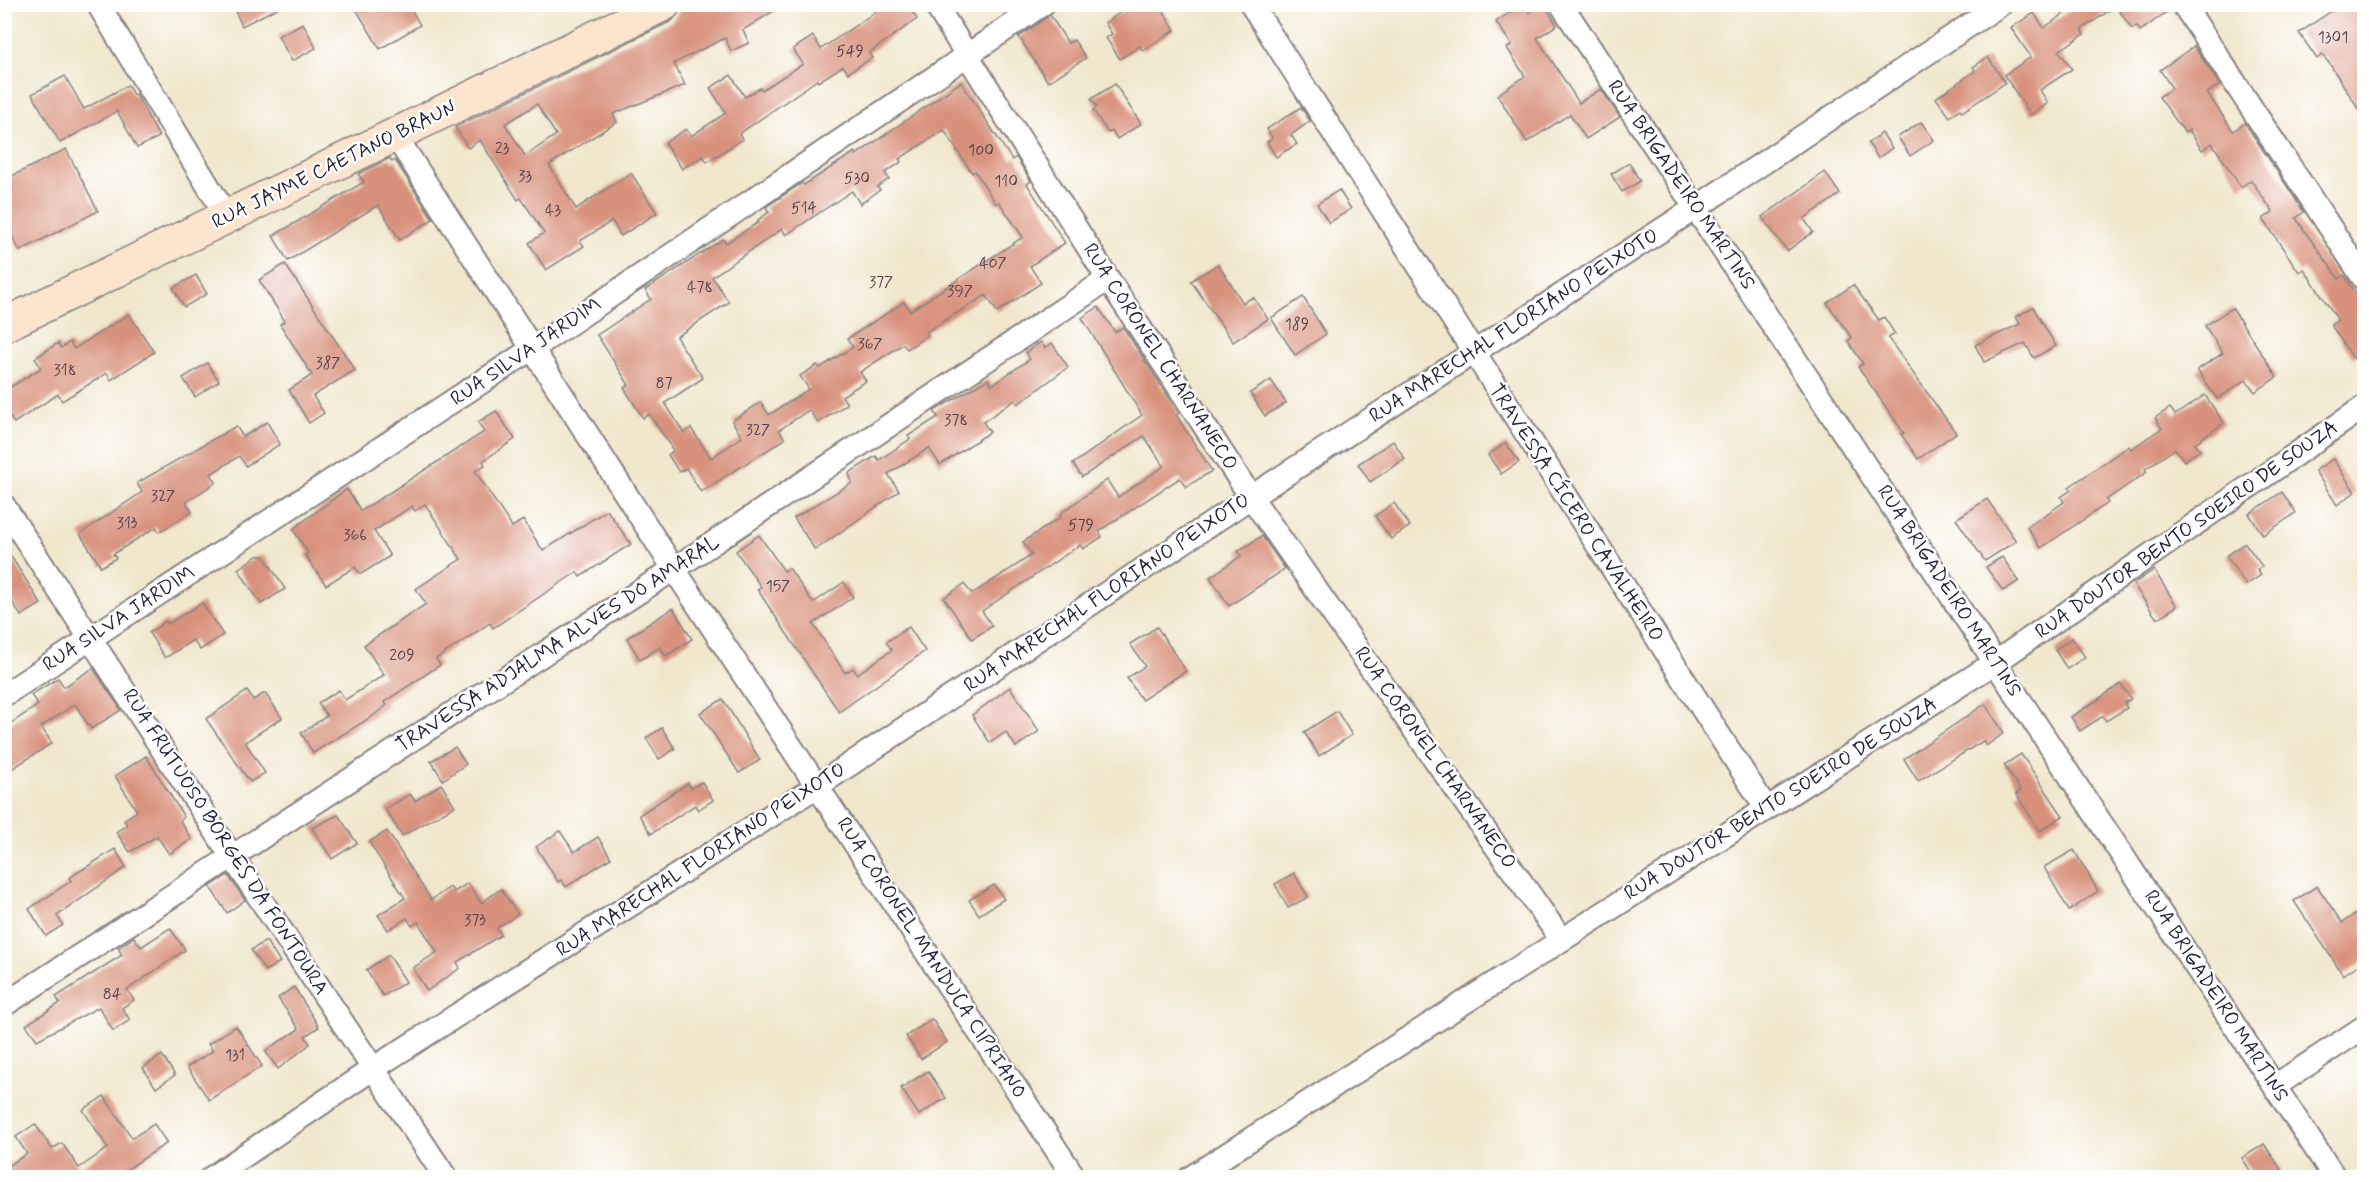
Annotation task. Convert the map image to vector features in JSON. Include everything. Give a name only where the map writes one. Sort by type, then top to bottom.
[{"type":"street","points":[[98,4],[226,217]]},
{"type":"street","name":"RUA CORONEL CHARNANECO","points":[[935,4],[1108,279],[1251,497],[1561,939]]},
{"type":"street","name":"RUA SILVA JARDIM","points":[[4,695],[532,349],[1043,4]]},
{"type":"street","name":"TRAVESSA CÍCERO CAVALHEIRO","points":[[1251,4],[1766,808]]},
{"type":"street","name":"RUA BRIGADEIRO MARTINS","points":[[1561,4],[1697,207],[2335,1178]]},
{"type":"street","name":"RUA MARECHAL FLORIANO PEIXOTO","points":[[212,1178],[374,1068],[819,786],[1251,497],[1697,207],[2001,4]]},
{"type":"street","points":[[2183,4],[2364,279]]},
{"type":"street","name":"RUA JAYME CAETANO BRAUN","points":[[4,325],[657,6]]},
{"type":"street","name":"RUA CORONEL MANDUCA CIPRIANO","points":[[395,135],[674,569],[1075,1178]]},
{"type":"street","name":"TRAVESSA ADJALMA ALVES DO AMARAL","points":[[4,1005],[231,855],[674,569],[1108,279]]},
{"type":"street","name":"RUA DOUTOR BENTO SOEIRO DE SOUZA","points":[[1190,1178],[1995,662],[2364,407]]},
{"type":"street","name":"RUA FRUTUOSO BORGES DA FONTOURA","points":[[4,506],[231,855],[446,1178]]},
{"type":"street","points":[[2275,1086],[2364,1027]]},
{"type":"building","points":[[232,4],[285,4],[242,26]]},
{"type":"building","points":[[353,4],[408,4],[420,25],[380,49]]},
{"type":"building","points":[[690,4],[722,4],[725,12],[741,4],[785,4],[743,30],[749,43],[731,51],[725,38],[674,63],[685,85],[613,114],[617,122],[549,165],[576,209],[631,173],[657,213],[621,236],[612,221],[580,241],[584,246],[546,270],[529,243],[544,233],[521,198],[518,200],[480,140],[468,148],[455,127],[672,21],[682,9]],"holes":[[[537,104],[556,135],[525,156],[505,124]]]},
{"type":"building","points":[[887,4],[907,4],[917,19],[869,53],[872,58],[848,73],[843,66],[818,82],[817,80],[739,134],[743,139],[707,162],[703,156],[682,169],[665,143],[686,129],[691,136],[726,113],[710,88],[731,75],[745,97],[760,88],[762,90],[803,64],[793,49],[813,36],[821,49]]},
{"type":"building","points":[[1133,4],[1159,4],[1175,30],[1143,51],[1140,46],[1120,59],[1106,38],[1112,34],[1105,23]]},
{"type":"building","points":[[1522,4],[1530,13],[1544,4],[1557,25],[1537,38],[1579,103],[1601,89],[1620,117],[1586,139],[1570,114],[1527,142],[1497,95],[1525,76],[1507,48],[1512,45],[1496,22]]},
{"type":"building","points":[[2078,4],[2170,4],[2171,9],[2140,31],[2137,26],[2132,29],[2116,6],[2081,30],[2084,34],[2059,51],[2072,69],[2040,90],[2048,103],[2031,115],[2004,75],[2031,57],[2011,28],[2034,13],[2044,28]]},
{"type":"building","points":[[2342,4],[2364,4],[2364,117],[2329,63],[2322,55],[2317,59],[2299,33]]},
{"type":"building","points":[[1050,15],[1068,43],[1074,40],[1086,58],[1048,82],[1019,37]]},
{"type":"building","points":[[303,23],[316,48],[292,61],[278,36]]},
{"type":"building","points":[[2194,46],[2220,85],[2207,93],[2233,131],[2245,123],[2304,212],[2296,218],[2339,279],[2344,275],[2364,307],[2364,350],[2353,358],[2331,325],[2338,320],[2304,269],[2299,272],[2263,219],[2273,212],[2251,180],[2241,187],[2212,143],[2202,150],[2189,130],[2185,133],[2159,97],[2172,88],[2160,70]]},
{"type":"building","points":[[1988,57],[2005,83],[1962,112],[1960,109],[1950,117],[1936,98],[1975,71],[1973,67]]},
{"type":"building","points":[[65,76],[84,109],[128,85],[133,95],[136,94],[159,137],[137,148],[117,111],[60,143],[32,94]]},
{"type":"building","points":[[961,82],[1012,160],[1016,157],[1031,181],[1027,184],[1065,243],[1030,266],[1041,283],[997,312],[986,295],[926,332],[928,335],[907,349],[903,344],[860,372],[866,381],[842,396],[847,404],[818,423],[809,410],[779,430],[785,439],[701,492],[686,468],[679,472],[668,455],[673,451],[669,443],[649,414],[643,418],[624,388],[629,385],[597,335],[651,299],[645,290],[723,239],[726,243],[759,222],[758,220],[769,212],[766,207],[802,183],[804,185],[855,152],[856,155]],"holes":[[[944,130],[972,173],[975,171],[996,204],[999,202],[1023,237],[910,311],[904,302],[847,339],[853,347],[820,368],[817,365],[800,376],[809,389],[769,415],[761,402],[732,421],[742,437],[711,458],[691,428],[684,433],[665,403],[703,378],[676,337],[729,302],[712,277],[782,229],[786,235],[852,191],[860,204],[880,190],[877,187],[889,179],[885,173],[901,162],[899,159]]]},
{"type":"building","points":[[1115,84],[1141,124],[1117,139],[1112,131],[1108,133],[1093,110],[1097,107],[1091,99]]},
{"type":"building","points":[[1301,107],[1310,121],[1291,135],[1297,144],[1276,157],[1267,142],[1272,138],[1267,129]]},
{"type":"building","points":[[1921,122],[1934,140],[1910,156],[1898,137]]},
{"type":"building","points":[[1882,133],[1892,148],[1878,158],[1868,143]]},
{"type":"building","points":[[66,149],[98,211],[20,251],[4,221],[4,180]]},
{"type":"building","points":[[390,158],[392,162],[395,160],[433,219],[400,240],[378,205],[288,261],[273,236],[364,182],[358,174]]},
{"type":"building","points":[[1629,163],[1640,181],[1622,192],[1611,174]]},
{"type":"building","points":[[1825,172],[1840,194],[1804,219],[1813,232],[1787,251],[1762,217]]},
{"type":"building","points":[[1339,190],[1351,209],[1329,223],[1317,204]]},
{"type":"building","points":[[285,264],[355,370],[313,396],[324,413],[309,423],[289,390],[312,375],[280,324],[285,321],[259,280]]},
{"type":"building","points":[[1218,264],[1243,303],[1253,297],[1268,319],[1233,342],[1191,281]]},
{"type":"building","points":[[196,275],[207,294],[184,307],[173,288]]},
{"type":"building","points":[[1853,285],[1879,320],[1884,317],[1895,334],[1888,338],[1956,433],[1918,459],[1901,434],[1904,433],[1858,367],[1863,364],[1848,341],[1852,338],[1827,303]]},
{"type":"building","points":[[1303,297],[1326,334],[1295,355],[1271,318]]},
{"type":"building","points":[[1098,307],[1115,332],[1123,327],[1179,413],[1176,415],[1212,471],[1186,487],[1180,478],[1099,531],[1102,537],[1083,549],[1080,545],[982,611],[992,626],[972,639],[944,598],[964,584],[972,594],[1032,555],[1023,542],[1061,517],[1060,514],[1107,480],[1118,497],[1164,466],[1144,436],[1082,477],[1073,464],[1142,415],[1082,318]]},
{"type":"building","points":[[2033,307],[2056,346],[2034,358],[2025,343],[1984,362],[1975,345],[2020,324],[2016,317]]},
{"type":"building","points":[[2232,308],[2277,377],[2255,392],[2246,380],[2217,399],[2197,370],[2223,353],[2205,326]]},
{"type":"building","points":[[129,314],[154,352],[111,380],[107,373],[62,401],[58,394],[14,423],[4,408],[4,391],[41,368],[35,358],[58,343],[61,348],[70,342],[74,349]]},
{"type":"building","points":[[1041,342],[1045,348],[1052,343],[1068,367],[1018,404],[1015,400],[983,422],[990,432],[940,465],[929,448],[888,474],[899,491],[815,550],[794,518],[852,483],[849,473],[876,456],[879,460],[910,439],[908,436],[938,417],[934,411],[988,379],[992,385],[1030,359],[1026,352]]},
{"type":"building","points":[[207,363],[219,381],[195,397],[183,378]]},
{"type":"building","points":[[1271,380],[1286,403],[1265,416],[1250,393]]},
{"type":"building","points":[[2205,395],[2224,423],[2195,443],[2200,450],[2184,461],[2175,449],[2145,469],[2147,472],[2106,500],[2108,503],[2041,548],[2027,527],[2064,502],[2061,497],[2071,490],[2069,487],[2129,446],[2131,449],[2162,428],[2155,418],[2170,408],[2175,415]]},
{"type":"building","points":[[496,411],[515,439],[483,461],[485,465],[475,471],[512,527],[523,520],[543,551],[607,510],[631,544],[580,577],[577,572],[493,628],[490,623],[436,659],[440,665],[384,702],[387,705],[373,716],[313,753],[301,733],[327,716],[318,703],[339,690],[345,700],[384,675],[364,645],[426,604],[416,589],[461,559],[425,504],[415,511],[412,506],[374,531],[390,556],[361,574],[355,567],[326,585],[305,555],[308,553],[293,529],[347,489],[361,511],[484,432],[478,422]]},
{"type":"building","points":[[267,422],[280,444],[246,466],[239,456],[211,474],[216,482],[186,502],[192,512],[159,532],[156,527],[113,554],[116,558],[101,567],[80,534],[142,492],[137,483],[236,426],[243,437]]},
{"type":"building","points":[[1393,441],[1405,459],[1370,482],[1358,464]]},
{"type":"building","points":[[1506,443],[1519,462],[1501,474],[1488,455]]},
{"type":"building","points":[[2333,459],[2355,492],[2337,505],[2315,471]]},
{"type":"building","points":[[2282,492],[2296,513],[2263,535],[2249,514]]},
{"type":"building","points":[[1987,499],[2016,541],[1985,561],[1956,519]]},
{"type":"building","points":[[1394,503],[1410,526],[1391,539],[1375,516]]},
{"type":"building","points":[[759,535],[784,571],[789,568],[813,603],[844,582],[853,597],[813,624],[845,673],[853,668],[857,674],[892,650],[886,642],[909,627],[925,651],[839,712],[757,589],[761,587],[736,551]]},
{"type":"building","points":[[1262,536],[1285,569],[1229,606],[1210,577],[1241,556],[1238,551]]},
{"type":"building","points":[[2245,543],[2262,566],[2257,570],[2261,575],[2246,585],[2226,556]]},
{"type":"building","points":[[4,545],[41,604],[21,616],[4,589]]},
{"type":"building","points":[[257,556],[264,556],[285,589],[261,604],[238,569]]},
{"type":"building","points":[[2002,557],[2019,581],[2003,591],[1986,567]]},
{"type":"building","points":[[2154,570],[2177,606],[2157,619],[2133,584]]},
{"type":"building","points":[[202,603],[223,635],[200,650],[193,640],[165,658],[149,633],[166,621],[168,624]]},
{"type":"building","points":[[673,608],[692,639],[666,656],[660,647],[640,660],[627,638]]},
{"type":"building","points":[[1157,627],[1186,671],[1142,700],[1127,678],[1145,666],[1130,644]]},
{"type":"building","points":[[2072,638],[2085,657],[2067,669],[2055,650]]},
{"type":"building","points":[[93,668],[121,710],[91,729],[75,704],[41,727],[52,743],[4,774],[4,728],[38,705],[31,695],[58,678],[64,687]]},
{"type":"building","points":[[2121,684],[2131,699],[2124,703],[2127,708],[2106,721],[2103,716],[2080,731],[2071,717]]},
{"type":"building","points":[[1010,687],[1039,731],[1016,747],[1006,732],[990,743],[972,715]]},
{"type":"building","points":[[247,691],[253,700],[265,693],[282,718],[245,742],[265,773],[250,782],[206,719]]},
{"type":"building","points":[[723,699],[760,760],[739,773],[700,713]]},
{"type":"building","points":[[1985,704],[2004,733],[1986,746],[1983,741],[1918,781],[1904,759]]},
{"type":"building","points":[[1337,711],[1352,735],[1319,756],[1304,732]]},
{"type":"building","points":[[662,728],[675,749],[659,759],[646,738]]},
{"type":"building","points":[[455,747],[466,764],[443,780],[431,761]]},
{"type":"building","points":[[2021,754],[2063,816],[2040,831],[2016,794],[2021,791],[2004,765]]},
{"type":"building","points":[[146,756],[184,817],[180,821],[192,839],[169,854],[157,836],[130,852],[116,832],[127,825],[124,820],[137,811],[115,776]]},
{"type":"building","points":[[702,782],[713,800],[698,810],[695,805],[651,834],[639,815],[688,783],[691,788]]},
{"type":"building","points":[[441,784],[455,806],[402,836],[385,809],[410,794],[415,801]]},
{"type":"building","points":[[338,815],[357,843],[332,859],[312,828]]},
{"type":"building","points":[[387,831],[431,900],[450,887],[454,892],[468,883],[481,903],[501,889],[518,914],[497,928],[501,935],[457,962],[460,968],[427,991],[413,968],[437,952],[418,922],[412,926],[407,918],[388,930],[378,915],[405,898],[369,842]]},
{"type":"building","points":[[560,831],[574,852],[598,837],[611,858],[566,887],[561,880],[558,882],[536,847]]},
{"type":"building","points":[[115,849],[126,867],[57,916],[63,925],[46,936],[29,909],[71,881],[69,878]]},
{"type":"building","points":[[2074,850],[2098,891],[2069,911],[2044,867]]},
{"type":"building","points":[[1294,873],[1308,897],[1288,908],[1275,884]]},
{"type":"building","points":[[228,875],[245,900],[227,913],[210,887]]},
{"type":"building","points":[[994,885],[1004,899],[979,915],[969,900]]},
{"type":"building","points":[[2317,886],[2342,923],[2364,908],[2364,961],[2343,975],[2294,901]]},
{"type":"building","points":[[170,928],[185,950],[127,990],[134,1000],[122,1008],[130,1020],[113,1031],[99,1007],[37,1040],[26,1025],[60,1003],[56,997],[122,955],[118,948],[134,937],[141,947]]},
{"type":"building","points":[[266,941],[280,962],[265,971],[251,950]]},
{"type":"building","points":[[389,955],[406,982],[383,996],[366,970]]},
{"type":"building","points":[[294,987],[319,1027],[305,1036],[310,1044],[278,1069],[265,1051],[299,1029],[278,998]]},
{"type":"building","points":[[932,1019],[947,1042],[921,1059],[906,1036]]},
{"type":"building","points":[[236,1026],[262,1066],[209,1100],[187,1067],[213,1051],[208,1044]]},
{"type":"building","points":[[162,1055],[175,1075],[156,1088],[143,1068]]},
{"type":"building","points":[[928,1071],[946,1098],[919,1115],[901,1088]]},
{"type":"building","points":[[104,1096],[132,1138],[154,1124],[167,1143],[114,1178],[4,1178],[4,1168],[27,1154],[16,1137],[35,1124],[52,1149],[62,1143],[79,1168],[108,1148],[83,1110]]},
{"type":"building","points":[[2264,1144],[2282,1171],[2271,1178],[2255,1178],[2242,1158]]}]
